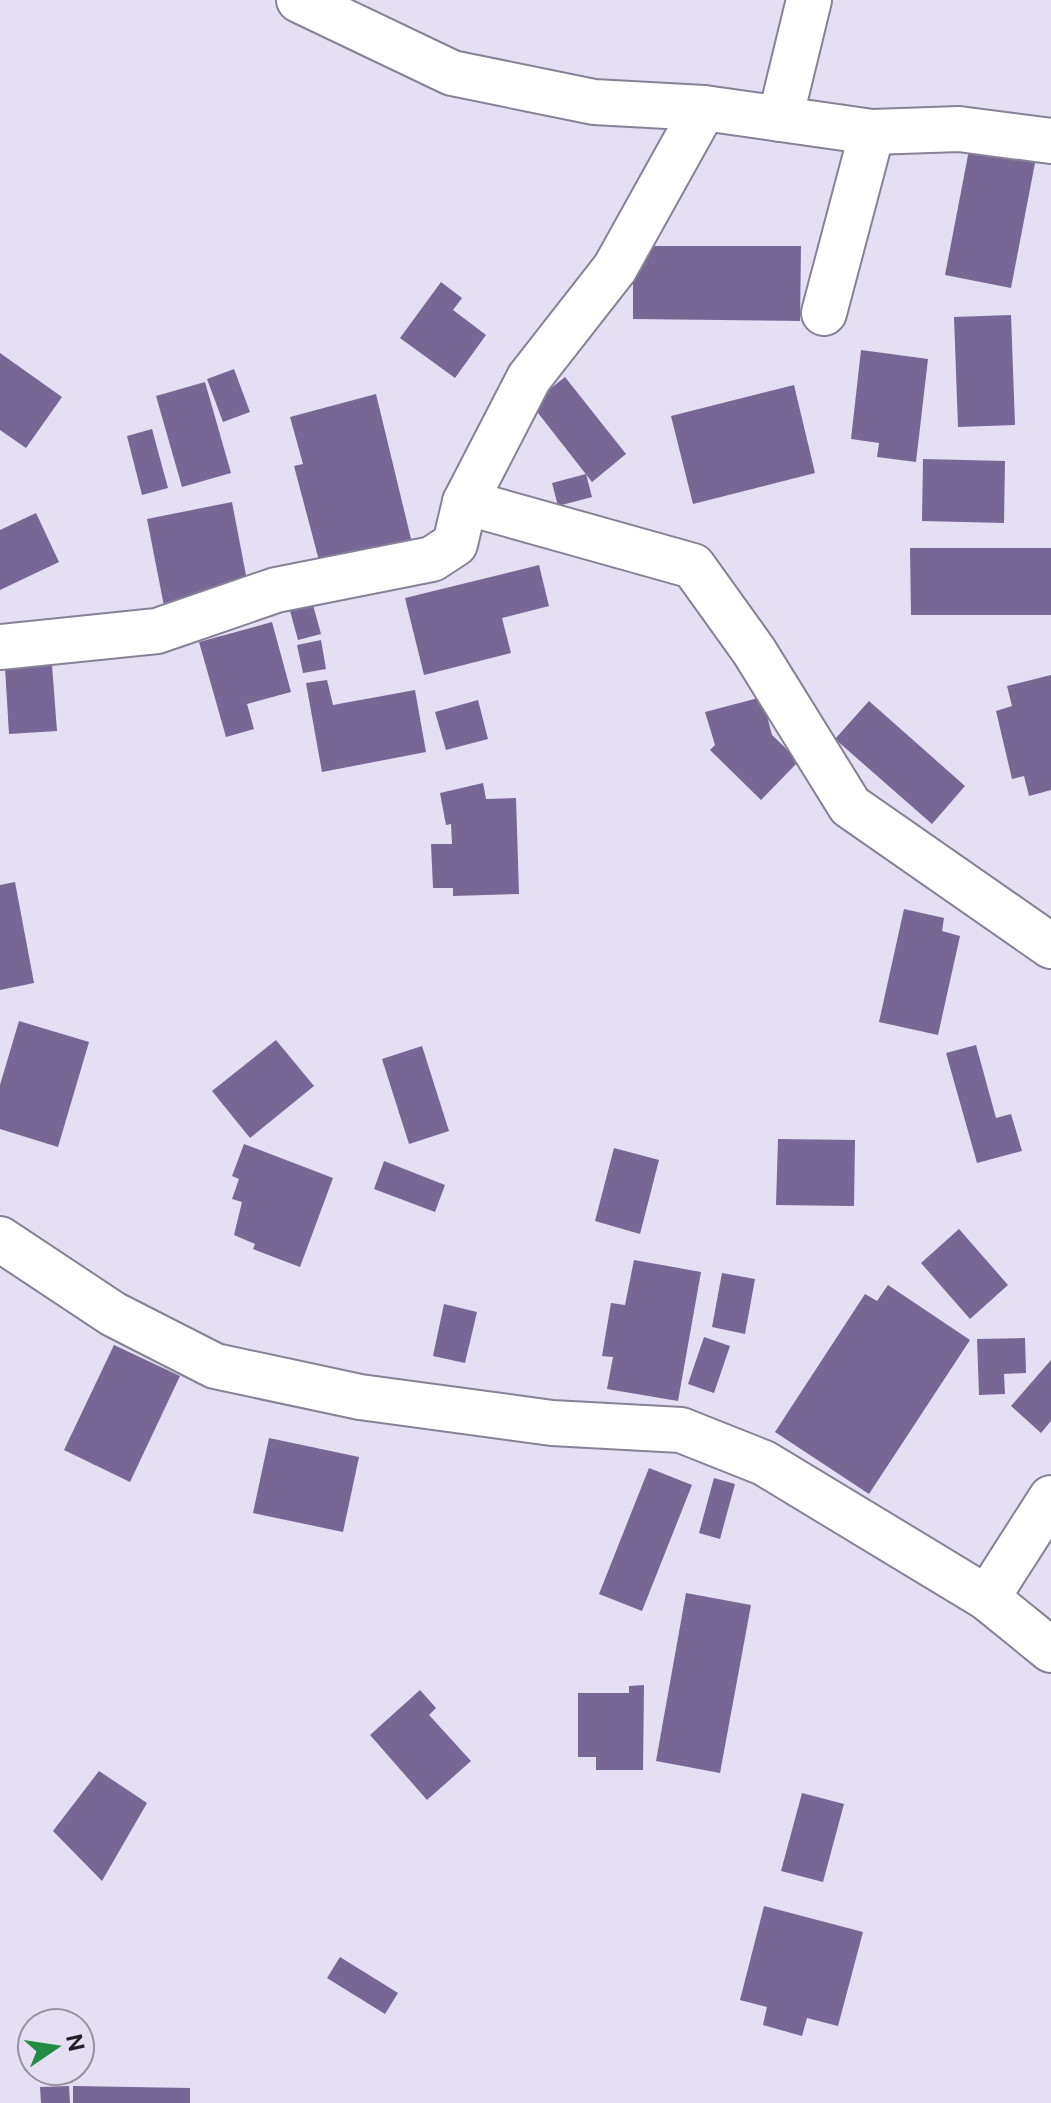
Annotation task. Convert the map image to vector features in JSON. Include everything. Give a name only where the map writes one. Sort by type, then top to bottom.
[{"type":"street","points":[[299,0],[452,73],[594,102],[704,108],[872,132],[959,129],[1051,141]]},
{"type":"street","points":[[780,119],[809,0]]},
{"type":"street","points":[[0,647],[157,631],[276,590],[432,559],[455,544],[465,502],[529,378],[615,268],[704,108]]},
{"type":"street","points":[[824,313],[872,132]]},
{"type":"street","points":[[465,502],[693,566],[754,651],[850,806],[1051,946]]},
{"type":"street","points":[[0,1239],[113,1314],[215,1366],[360,1397],[552,1423],[681,1430],[764,1463],[987,1598],[1051,1650]]},
{"type":"street","points":[[987,1598],[1051,1498]]},
{"type":"building","points":[[969,150],[1035,163],[1011,288],[945,275]]},
{"type":"building","points":[[633,246],[801,246],[800,321],[633,319]]},
{"type":"building","points":[[441,282],[462,298],[453,310],[486,335],[455,378],[400,338]]},
{"type":"building","points":[[1011,315],[1015,425],[958,427],[954,317]]},
{"type":"building","points":[[861,350],[928,359],[916,462],[877,457],[879,443],[851,439]]},
{"type":"building","points":[[0,353],[62,397],[26,448],[0,430]]},
{"type":"building","points":[[234,369],[250,412],[223,422],[207,379]]},
{"type":"building","points":[[565,377],[626,454],[592,482],[531,404]]},
{"type":"building","points":[[205,382],[231,473],[182,487],[156,396]]},
{"type":"building","points":[[794,385],[815,473],[693,504],[671,416]]},
{"type":"building","points":[[376,394],[412,543],[321,568],[294,466],[303,464],[290,417]]},
{"type":"building","points":[[152,429],[168,488],[142,495],[127,436]]},
{"type":"building","points":[[923,459],[1005,461],[1004,523],[922,521]]},
{"type":"building","points":[[586,474],[592,497],[558,506],[552,483]]},
{"type":"building","points":[[232,502],[249,591],[164,606],[147,519]]},
{"type":"building","points":[[36,513],[59,562],[0,590],[0,530]]},
{"type":"building","points":[[910,548],[1051,548],[1051,615],[911,615]]},
{"type":"building","points":[[539,565],[549,606],[502,618],[511,653],[424,675],[405,598]]},
{"type":"building","points":[[310,594],[321,634],[298,640],[287,600]]},
{"type":"building","points":[[272,622],[291,692],[247,704],[254,729],[226,737],[199,642]]},
{"type":"building","points":[[321,640],[326,669],[303,673],[297,645]]},
{"type":"building","points":[[52,665],[57,731],[9,734],[5,668]]},
{"type":"building","points":[[1051,675],[1051,790],[1029,796],[1024,776],[1012,779],[996,711],[1012,706],[1007,686]]},
{"type":"building","points":[[327,680],[333,705],[415,690],[426,752],[322,772],[306,683]]},
{"type":"building","points":[[762,697],[772,735],[799,761],[761,800],[710,750],[715,745],[705,712]]},
{"type":"building","points":[[478,700],[488,739],[446,750],[435,712]]},
{"type":"building","points":[[869,701],[965,786],[932,824],[835,739]]},
{"type":"building","points":[[483,783],[486,799],[516,798],[519,894],[453,896],[453,888],[433,888],[431,844],[452,844],[451,824],[446,825],[440,793]]},
{"type":"building","points":[[15,882],[34,983],[0,990],[0,885]]},
{"type":"building","points":[[904,909],[944,918],[942,931],[960,936],[938,1035],[879,1022]]},
{"type":"building","points":[[19,1021],[89,1042],[58,1147],[0,1129],[0,1085]]},
{"type":"building","points":[[276,1040],[314,1086],[250,1138],[212,1091]]},
{"type":"building","points":[[976,1045],[996,1118],[1011,1114],[1022,1151],[977,1163],[946,1053]]},
{"type":"building","points":[[422,1046],[449,1131],[409,1144],[382,1059]]},
{"type":"building","points":[[778,1139],[855,1140],[854,1206],[776,1205]]},
{"type":"building","points":[[244,1144],[333,1178],[300,1267],[253,1249],[255,1244],[234,1235],[242,1202],[232,1199],[239,1179],[232,1176]]},
{"type":"building","points":[[614,1148],[659,1160],[640,1234],[595,1221]]},
{"type":"building","points":[[384,1161],[445,1185],[435,1212],[374,1189]]},
{"type":"building","points":[[959,1229],[1008,1285],[970,1319],[921,1263]]},
{"type":"building","points":[[634,1260],[701,1272],[678,1401],[607,1389],[613,1357],[602,1356],[611,1303],[625,1305]]},
{"type":"building","points":[[722,1273],[755,1279],[745,1334],[712,1327]]},
{"type":"building","points":[[888,1285],[970,1340],[869,1494],[775,1432],[865,1294],[877,1301]]},
{"type":"building","points":[[444,1304],[477,1312],[465,1363],[433,1356]]},
{"type":"building","points":[[704,1337],[730,1346],[714,1393],[688,1384]]},
{"type":"building","points":[[1025,1338],[1026,1373],[1004,1374],[1005,1394],[979,1395],[977,1339]]},
{"type":"building","points":[[114,1345],[180,1376],[130,1482],[64,1450]]},
{"type":"building","points":[[1051,1360],[1051,1421],[1041,1433],[1011,1406]]},
{"type":"building","points":[[269,1438],[359,1457],[343,1532],[253,1513]]},
{"type":"building","points":[[649,1468],[692,1485],[642,1611],[599,1594]]},
{"type":"building","points":[[714,1478],[735,1484],[720,1539],[699,1533]]},
{"type":"building","points":[[686,1593],[751,1605],[720,1773],[656,1761]]},
{"type":"building","points":[[644,1685],[643,1770],[596,1770],[596,1757],[578,1757],[578,1693],[629,1693],[629,1686]]},
{"type":"building","points":[[420,1690],[436,1708],[429,1715],[471,1761],[427,1800],[370,1735]]},
{"type":"building","points":[[99,1771],[147,1803],[102,1881],[53,1831]]},
{"type":"building","points":[[802,1793],[844,1804],[823,1882],[781,1871]]},
{"type":"building","points":[[764,1906],[863,1932],[838,2026],[807,2018],[802,2036],[763,2025],[767,2007],[740,2000]]},
{"type":"building","points":[[340,1957],[398,1993],[385,2014],[327,1978]]},
{"type":"building","points":[[40,2087],[69,2087],[70,2103],[41,2103]]},
{"type":"building","points":[[73,2087],[190,2088],[190,2103],[73,2103]]}]
